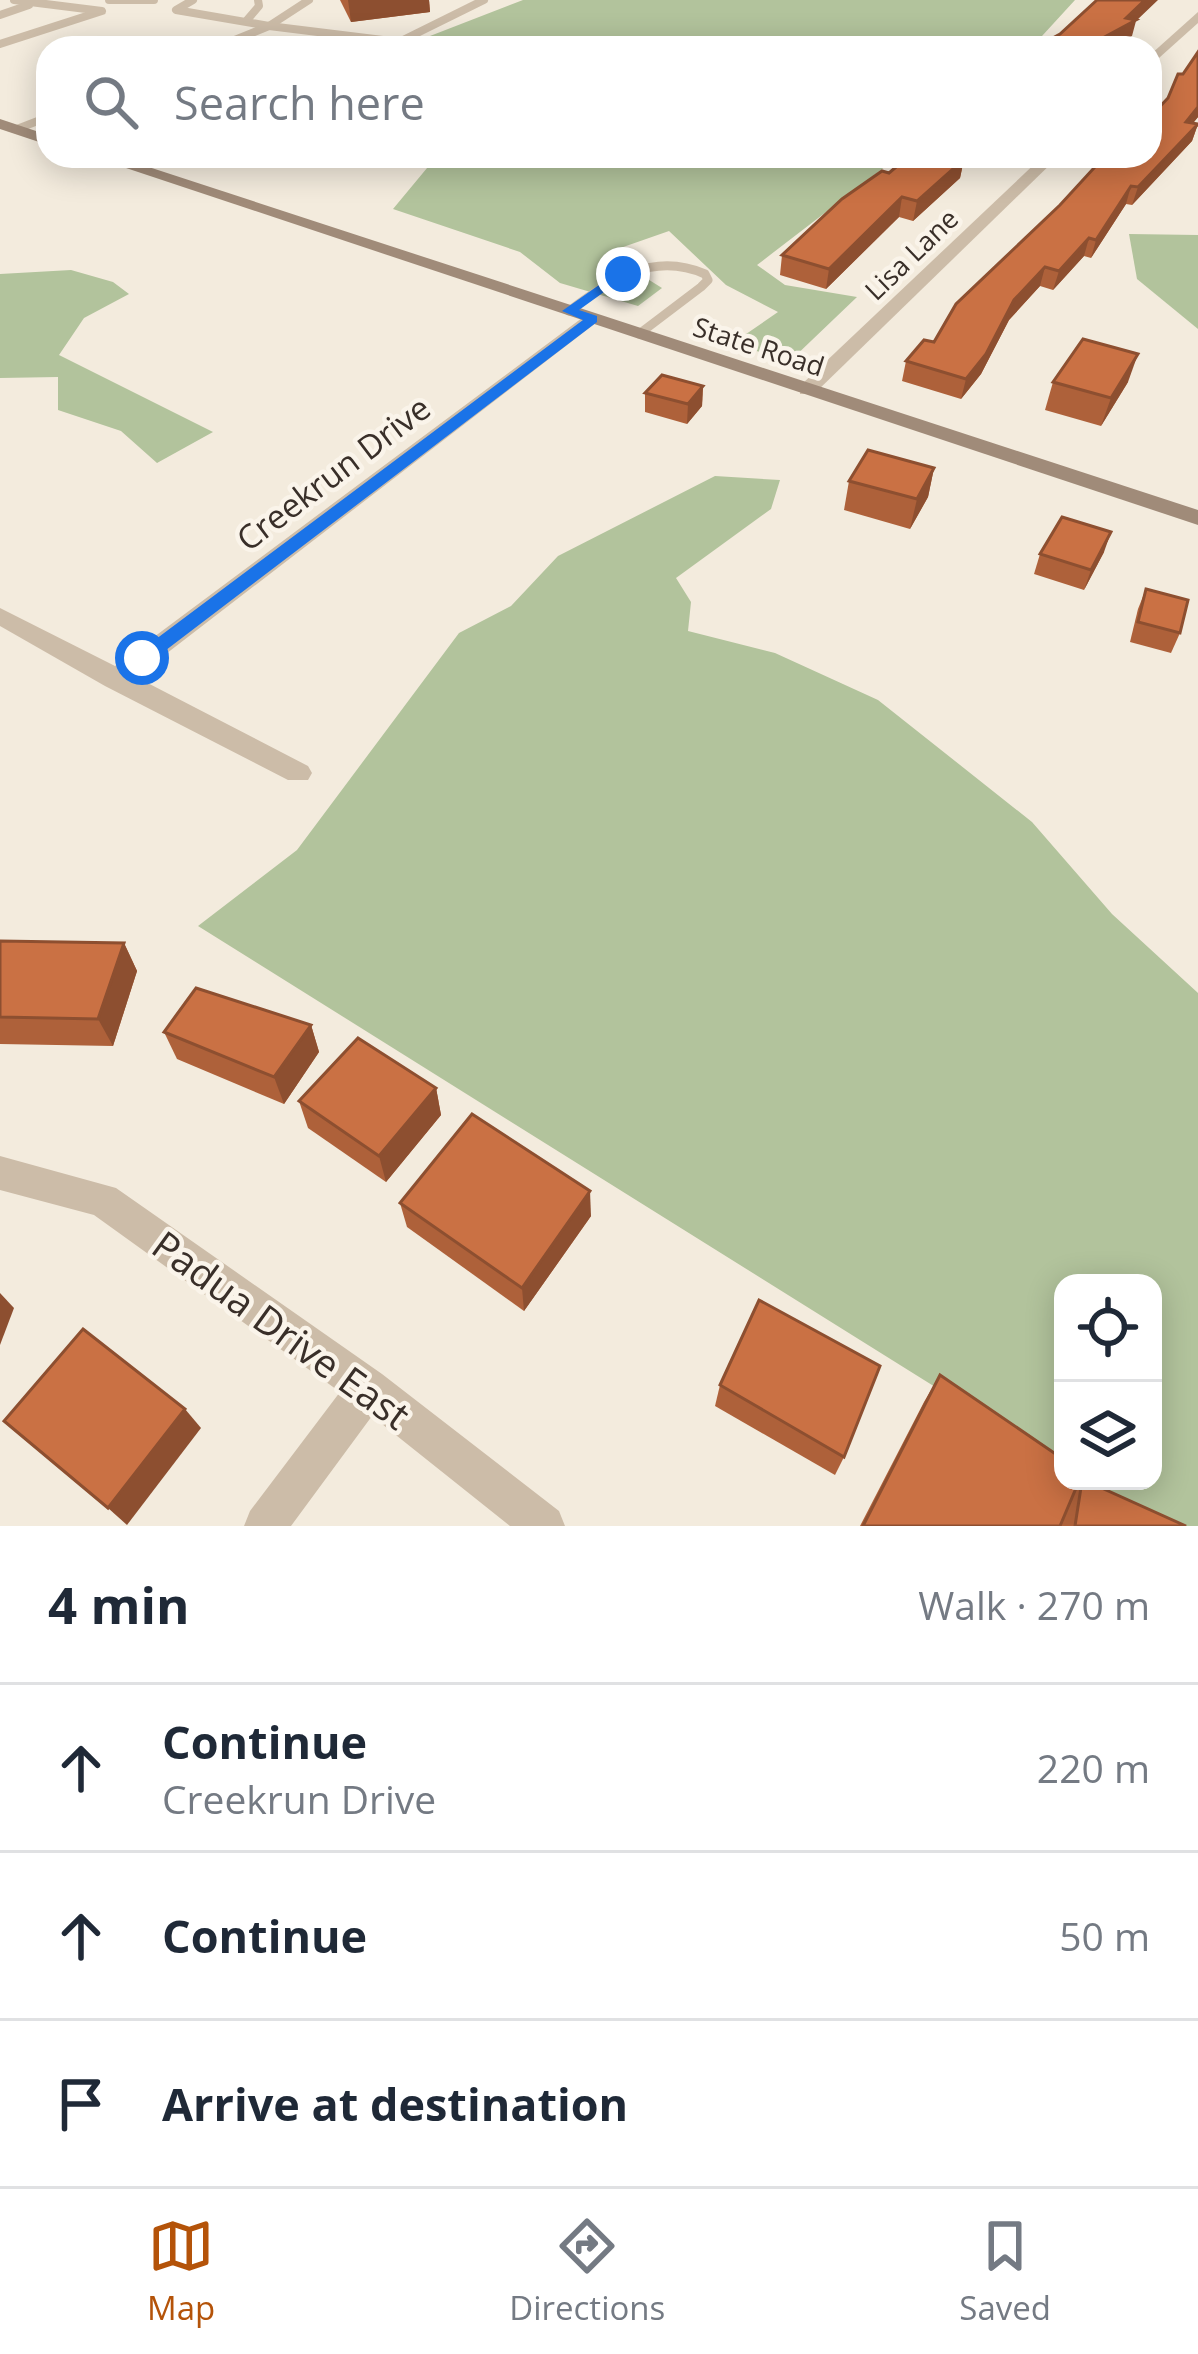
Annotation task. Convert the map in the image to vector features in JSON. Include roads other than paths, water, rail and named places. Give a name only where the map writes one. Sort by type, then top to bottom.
[{"type":"main road","name":"State Road","points":[[134,168],[1198,518]]},
{"type":"street","points":[[1162,50],[1198,16]]},
{"type":"street","name":"Lisa Lane","points":[[807,390],[1039,168]]},
{"type":"street","name":"Creekrun Drive","points":[[114,680],[592,319]]},
{"type":"street","points":[[0,616],[298,773]]},
{"type":"street","name":"Padua Drive East","points":[[0,1173],[103,1200],[368,1388],[544,1526]]},
{"type":"street","points":[[266,1526],[368,1388]]},
{"type":"lane","points":[[0,44],[102,10],[14,0]]},
{"type":"lane","points":[[109,0],[154,0]]},
{"type":"lane","points":[[193,0],[176,10],[350,36]]},
{"type":"lane","points":[[247,20],[259,6],[258,0]]},
{"type":"lane","points":[[244,36],[309,0]]},
{"type":"lane","points":[[411,36],[484,0]]},
{"type":"lane","points":[[0,15],[34,3]]},
{"type":"lane","points":[[568,311],[634,270],[665,262],[705,274],[708,280],[701,287],[639,334]]}]
